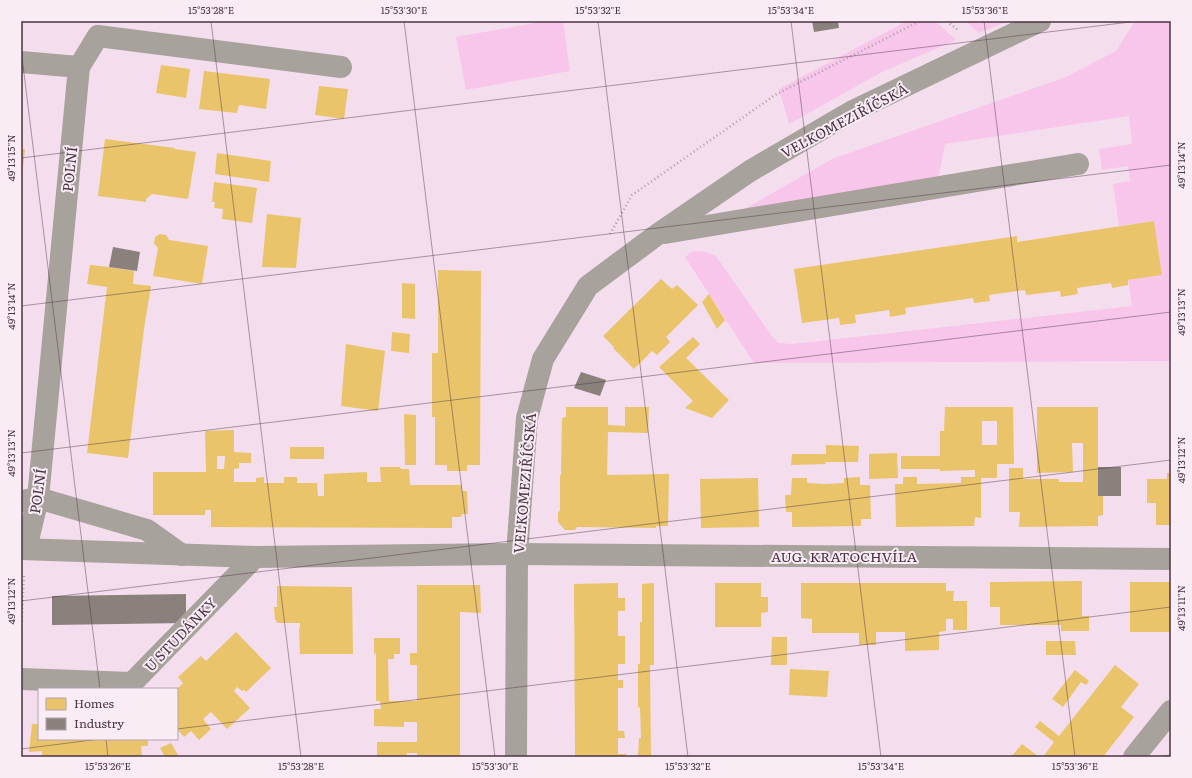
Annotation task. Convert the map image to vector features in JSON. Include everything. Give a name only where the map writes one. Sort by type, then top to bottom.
[{"type":"street","name":"VELKOMEZIŘÍČSKÁ","points":[[516,757],[517,554],[527,418],[543,359],[588,286],[658,234],[750,171],[851,112],[1040,21]]},
{"type":"street","name":"POLNÍ","points":[[23,549],[30,500],[79,67],[98,36],[341,67]]},
{"type":"street","points":[[21,62],[79,67]]},
{"type":"street","name":"VELKOMEZIŘÍČSKÁ","points":[[658,234],[1078,164]]},
{"type":"street","points":[[30,500],[147,530],[182,555]]},
{"type":"street","points":[[23,549],[255,557],[517,554]]},
{"type":"street","name":"AUG. KRATOCHVÍLA","points":[[517,554],[1171,559]]},
{"type":"street","name":"U STUDÁNKY","points":[[21,678],[132,683],[255,557]]},
{"type":"street","points":[[1134,757],[1171,711]]},
{"type":"path","points":[[607,239],[632,195],[762,104],[775,95],[920,21]]},
{"type":"path","points":[[21,633],[23,549]]},
{"type":"shaded area","points":[[546,21],[563,21],[570,71],[466,90],[456,37]]},
{"type":"shaded area","points":[[907,21],[935,21],[956,40],[882,72],[789,124],[779,89]]},
{"type":"shaded area","points":[[966,21],[1009,21],[979,33]]},
{"type":"shaded area","points":[[1135,21],[1171,21],[1171,361],[754,363],[685,257],[693,251],[706,252],[716,256],[771,335],[779,343],[792,344],[1132,306],[1128,280],[1162,275],[1154,221],[1119,226],[1113,184],[1130,181],[1128,166],[1102,170],[1099,149],[1132,144],[1129,116],[945,144],[938,179],[743,210],[832,159],[1066,77],[1116,51]]},
{"type":"building: Homes","points":[[161,65],[190,69],[186,98],[156,93]]},
{"type":"building: Homes","points":[[204,71],[270,79],[266,109],[239,105],[237,113],[199,109]]},
{"type":"building: Homes","points":[[319,86],[348,89],[344,119],[315,115]]},
{"type":"building: Homes","points":[[105,139],[196,152],[188,199],[152,194],[146,199],[146,202],[98,196]]},
{"type":"building: Homes","points":[[21,149],[25,149],[22,177],[21,177]]},
{"type":"building: Homes","points":[[217,153],[271,161],[269,182],[215,174]]},
{"type":"building: Homes","points":[[214,182],[257,188],[252,223],[222,219],[223,209],[214,208],[215,202],[212,202]]},
{"type":"building: Homes","points":[[267,214],[301,218],[296,268],[262,267]]},
{"type":"building: Homes","points":[[1154,221],[1162,275],[1128,280],[1128,285],[1112,288],[1111,283],[1077,288],[1078,294],[1061,297],[1060,291],[1026,295],[1025,290],[989,295],[990,301],[974,303],[973,298],[905,308],[906,314],[890,317],[889,310],[855,315],[856,323],[840,325],[839,318],[802,323],[794,269],[1017,236],[1017,242]]},
{"type":"building: Homes","points":[[160,234],[166,235],[169,240],[208,246],[202,284],[153,276],[158,248],[154,243],[155,237]]},
{"type":"building: Homes","points":[[90,265],[134,271],[133,284],[151,286],[144,329],[128,458],[87,453],[107,287],[87,284]]},
{"type":"building: Homes","points":[[438,270],[481,271],[480,465],[467,465],[467,471],[447,471],[447,465],[435,465],[435,417],[432,417],[432,353],[438,353]]},
{"type":"building: Homes","points":[[661,279],[672,289],[677,285],[698,305],[666,337],[670,342],[657,355],[652,351],[634,369],[603,336]]},
{"type":"building: Homes","points":[[402,283],[415,284],[415,319],[402,318]]},
{"type":"building: Homes","points":[[709,294],[725,320],[717,329],[702,302]]},
{"type":"building: Homes","points":[[392,332],[410,334],[409,353],[391,351]]},
{"type":"building: Homes","points":[[693,337],[700,344],[686,358],[729,400],[712,418],[685,408],[693,401],[659,367]]},
{"type":"building: Homes","points":[[346,344],[385,351],[378,411],[341,406]]},
{"type":"building: Homes","points":[[566,407],[608,407],[608,425],[625,426],[625,407],[649,407],[648,433],[608,432],[607,475],[669,474],[668,526],[656,526],[656,528],[577,527],[575,530],[565,530],[558,522],[558,513],[560,510],[562,418],[566,417]]},
{"type":"building: Homes","points":[[945,407],[1013,407],[1014,464],[997,464],[997,478],[981,478],[981,518],[975,517],[974,526],[896,527],[895,484],[903,484],[903,477],[917,477],[917,484],[961,483],[961,477],[975,477],[975,470],[940,471],[940,469],[901,469],[901,456],[940,456],[940,431],[944,431]],"holes":[[[982,421],[997,421],[997,445],[982,445]]]},
{"type":"building: Homes","points":[[1037,407],[1098,407],[1098,496],[1103,496],[1103,515],[1098,516],[1098,526],[1019,527],[1020,512],[1009,512],[1009,468],[1023,468],[1023,479],[1059,479],[1059,482],[1083,482],[1083,443],[1072,443],[1073,472],[1037,473]]},
{"type":"building: Homes","points":[[404,414],[416,415],[416,465],[405,465]]},
{"type":"building: Homes","points":[[234,430],[234,452],[251,453],[251,463],[239,463],[239,468],[234,469],[234,482],[256,482],[256,478],[264,477],[264,483],[284,483],[284,477],[297,477],[297,483],[317,483],[318,496],[324,496],[324,474],[367,472],[367,482],[381,482],[380,467],[400,467],[401,469],[409,469],[410,485],[462,485],[462,491],[467,491],[468,514],[462,514],[461,517],[452,517],[452,528],[211,527],[211,510],[205,510],[205,515],[153,515],[153,472],[206,472],[205,431]],"holes":[[[217,456],[225,456],[224,469],[217,469]]]},
{"type":"building: Homes","points":[[826,445],[859,446],[858,462],[825,462],[826,464],[791,465],[792,454],[826,454]]},
{"type":"building: Homes","points":[[290,447],[324,447],[324,459],[290,459]]},
{"type":"building: Homes","points":[[897,453],[898,478],[869,479],[869,454]]},
{"type":"building: Homes","points":[[1167,473],[1171,473],[1171,525],[1156,525],[1156,503],[1147,503],[1147,479],[1167,479]]},
{"type":"building: Homes","points":[[860,477],[860,485],[870,485],[871,519],[861,519],[861,526],[792,527],[792,512],[786,512],[785,495],[791,495],[792,478],[807,478],[807,483],[826,484],[844,483],[844,478]]},
{"type":"building: Homes","points":[[758,478],[759,527],[701,528],[700,479]]},
{"type":"building: Homes","points":[[1082,581],[1082,616],[1089,616],[1089,631],[1061,631],[1061,625],[1000,625],[1000,607],[990,607],[990,582]]},
{"type":"building: Homes","points":[[1130,582],[1171,582],[1171,632],[1130,632]]},
{"type":"building: Homes","points":[[618,583],[618,598],[625,598],[625,611],[618,611],[618,636],[625,636],[625,664],[618,664],[618,680],[623,680],[623,688],[618,688],[618,731],[624,731],[625,738],[618,738],[618,754],[626,754],[626,757],[575,757],[574,584]]},
{"type":"building: Homes","points":[[654,583],[654,665],[650,665],[651,757],[638,757],[639,738],[641,738],[640,707],[638,708],[638,664],[640,664],[642,584]]},
{"type":"building: Homes","points":[[715,583],[761,583],[761,597],[768,597],[768,612],[761,613],[761,627],[715,627]]},
{"type":"building: Homes","points":[[801,583],[946,583],[946,591],[954,591],[953,601],[967,601],[967,630],[953,630],[953,619],[946,619],[946,631],[939,632],[939,650],[905,651],[905,632],[876,632],[876,645],[859,645],[859,633],[812,633],[812,619],[801,618]]},
{"type":"building: Homes","points":[[417,585],[480,585],[481,613],[460,612],[460,757],[417,757],[417,753],[407,753],[407,757],[377,757],[377,742],[417,742],[417,722],[404,722],[404,727],[374,726],[374,709],[381,709],[380,701],[376,701],[376,654],[374,653],[374,638],[400,638],[400,654],[394,654],[394,659],[388,659],[389,701],[417,701],[417,665],[410,665],[410,653],[417,653]]},
{"type":"building: Homes","points":[[277,586],[352,587],[353,654],[300,654],[300,623],[277,623],[275,620],[274,607],[277,607]]},
{"type":"building: Homes","points":[[236,632],[271,668],[246,692],[237,687],[234,691],[250,708],[227,729],[211,712],[203,719],[211,729],[199,740],[191,731],[184,737],[178,730],[178,688],[183,683],[178,677],[201,656],[206,661]]},
{"type":"building: Homes","points":[[772,637],[787,637],[787,665],[771,665]]},
{"type":"building: Homes","points":[[1046,641],[1075,641],[1076,655],[1046,655]]},
{"type":"building: Homes","points":[[1115,665],[1139,684],[1121,707],[1134,717],[1103,757],[1043,757],[1054,742],[1035,727],[1040,721],[1059,736]]},
{"type":"building: Homes","points":[[790,669],[829,671],[827,697],[789,695]]},
{"type":"building: Homes","points":[[1075,670],[1089,681],[1086,685],[1081,682],[1063,707],[1052,699]]},
{"type":"building: Homes","points":[[32,724],[38,724],[38,740],[148,740],[148,746],[141,746],[142,757],[42,757],[42,751],[29,752]]},
{"type":"building: Homes","points":[[171,743],[179,757],[165,757],[160,748]]},
{"type":"building: Homes","points":[[1022,744],[1039,757],[1011,757]]},
{"type":"building: Industry","points":[[812,21],[838,21],[839,28],[814,32]]},
{"type":"building: Industry","points":[[113,247],[140,252],[137,271],[109,267]]},
{"type":"building: Industry","points":[[581,372],[606,380],[600,396],[574,388]]},
{"type":"building: Industry","points":[[1098,467],[1121,467],[1121,496],[1098,496]]},
{"type":"building: Industry","points":[[186,594],[186,623],[52,625],[52,596]]}]
